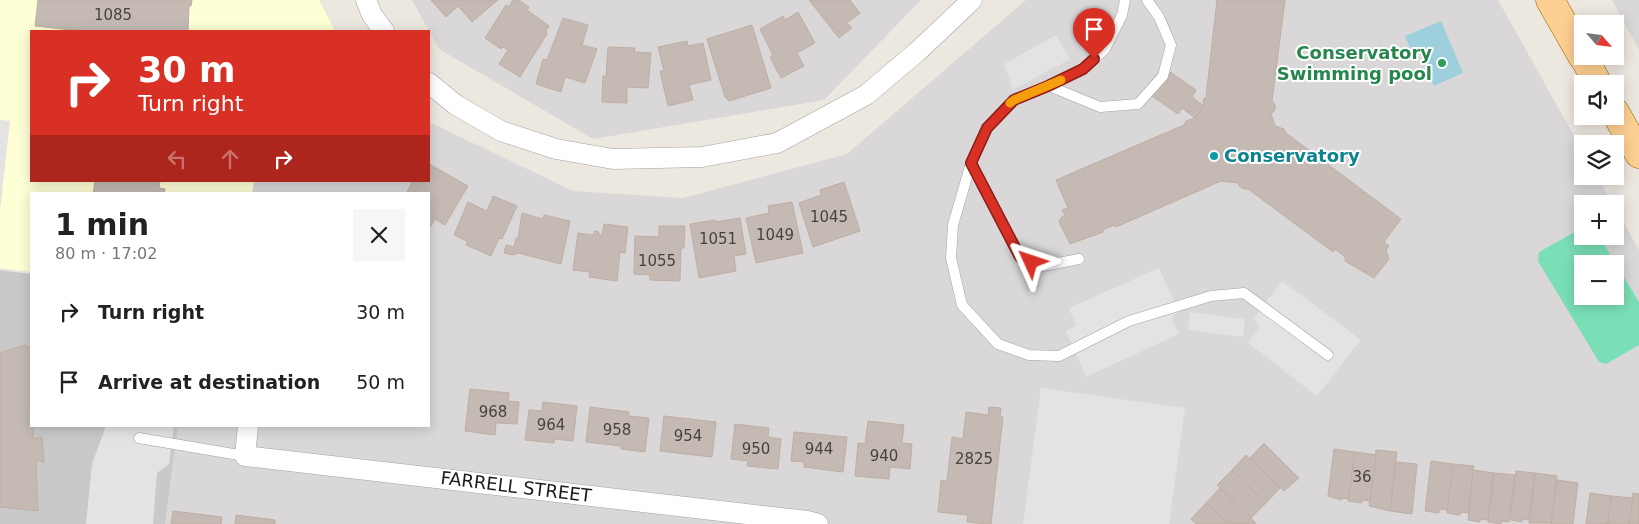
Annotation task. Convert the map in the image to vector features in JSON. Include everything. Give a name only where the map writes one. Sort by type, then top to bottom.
[{"type":"main road","points":[[1550,0],[1574,41]]},
{"type":"main road","points":[[1622,125],[1639,154]]},
{"type":"street","points":[[366,0],[372,16],[383,30]]},
{"type":"street","points":[[430,84],[456,105],[500,131],[556,149],[613,159],[702,157],[777,143],[866,95],[917,52],[972,0]]},
{"type":"street","points":[[245,456],[248,427]]},
{"type":"street","name":"FARRELL STREET","points":[[245,456],[807,521],[818,524]]},
{"type":"lane","points":[[1125,0],[1122,15],[1105,49],[1083,69],[1014,100],[987,128],[971,163],[953,225],[951,258],[962,304],[998,344],[1030,355],[1059,356],[1129,321],[1211,296],[1244,293],[1328,355]]},
{"type":"lane","points":[[1048,86],[1100,107],[1138,104],[1162,76],[1171,45],[1159,17],[1147,0]]},
{"type":"lane","points":[[971,163],[1020,257],[1042,266],[1079,259]]},
{"type":"lane","points":[[139,438],[245,456]]},
{"type":"shaded area","points":[[0,0],[319,0],[334,30],[30,30],[30,182],[254,182],[252,192],[30,192],[30,272],[0,268]]},
{"type":"shaded area","points":[[412,0],[921,0],[824,100],[593,139],[439,49]]},
{"type":"shaded area","points":[[1026,0],[1498,0],[1574,136],[1574,185],[1602,185],[1608,195],[1574,195],[1574,245],[1624,245],[1624,223],[1639,250],[1639,524],[165,524],[178,427],[430,427],[430,192],[252,192],[254,182],[430,182],[430,122],[573,191],[683,198],[847,154]]},
{"type":"shaded area","points":[[1612,0],[1639,0],[1639,50],[1624,22],[1624,15],[1620,15]]},
{"type":"shaded area","points":[[1056,35],[1070,59],[1013,90],[1004,64]]},
{"type":"shaded area","points":[[0,120],[10,121],[0,211]]},
{"type":"shaded area","points":[[1159,268],[1179,312],[1173,315],[1172,319],[1179,334],[1086,377],[1066,331],[1076,326],[1069,308]]},
{"type":"shaded area","points":[[0,270],[30,274],[30,427],[178,427],[165,524],[0,524]]},
{"type":"shaded area","points":[[1282,281],[1361,340],[1317,396],[1248,343],[1259,327],[1254,319]]},
{"type":"shaded area","points":[[1190,312],[1245,319],[1243,337],[1188,330]]},
{"type":"shaded area","points":[[1041,388],[1185,408],[1169,524],[1023,524]]},
{"type":"shaded area","points":[[106,427],[174,427],[169,464],[157,473],[153,524],[86,524],[92,464]]},
{"type":"green space","points":[[1574,232],[1574,245],[1604,245],[1611,255],[1574,255],[1574,305],[1624,305],[1624,277],[1639,302],[1639,345],[1606,364],[1599,362],[1538,261],[1539,252]]},
{"type":"water","name":"Conservatory Swimming pool","points":[[1441,21],[1463,73],[1434,86],[1419,51],[1412,53],[1405,36]]},
{"type":"building","points":[[38,0],[192,0],[191,6],[189,6],[188,30],[72,30],[35,26]]},
{"type":"building","points":[[431,0],[498,0],[472,22],[458,6],[446,17]]},
{"type":"building","points":[[513,0],[519,0],[529,7],[527,10],[549,26],[546,31],[547,34],[520,77],[499,64],[508,50],[503,47],[501,49],[485,38],[506,5],[509,7]]},
{"type":"building","points":[[809,0],[850,0],[860,13],[847,23],[852,28],[839,38]]},
{"type":"building","name":"Conservatory","points":[[1217,0],[1285,0],[1272,101],[1275,104],[1275,110],[1271,114],[1275,126],[1284,129],[1286,133],[1401,219],[1384,242],[1389,246],[1386,250],[1389,259],[1374,278],[1345,261],[1345,257],[1335,249],[1333,252],[1248,189],[1239,186],[1239,183],[1221,181],[1116,227],[1115,225],[1104,229],[1103,232],[1070,244],[1059,222],[1065,215],[1062,210],[1068,208],[1056,180],[1184,125],[1186,121],[1195,118],[1204,106],[1203,100],[1206,97]]},
{"type":"building","points":[[798,12],[815,43],[797,53],[804,66],[781,78],[770,57],[773,55],[760,29],[783,16],[785,20]]},
{"type":"building","points":[[563,18],[588,25],[582,45],[597,49],[585,83],[565,77],[561,92],[536,84],[543,59],[547,60]]},
{"type":"building","points":[[752,25],[771,88],[729,101],[725,97],[707,39]]},
{"type":"building","points":[[687,41],[688,46],[703,43],[711,80],[689,85],[693,100],[668,106],[660,71],[664,71],[658,47]]},
{"type":"building","points":[[608,47],[635,48],[634,52],[651,53],[648,88],[627,87],[627,103],[602,102],[603,76],[606,76]]},
{"type":"building","points":[[1170,72],[1196,90],[1192,97],[1204,106],[1195,118],[1182,108],[1178,114],[1152,96]]},
{"type":"building","points":[[430,165],[468,186],[445,225],[435,219],[430,227],[430,192],[407,192],[412,182],[430,182]]},
{"type":"building","points":[[95,182],[160,182],[159,188],[165,189],[164,192],[93,192]]},
{"type":"building","points":[[844,182],[860,231],[813,247],[799,203],[821,195],[820,190]]},
{"type":"building","points":[[493,196],[517,206],[502,239],[499,238],[491,256],[466,245],[467,241],[454,235],[468,202],[487,211]]},
{"type":"building","points":[[792,202],[803,253],[756,263],[746,218],[769,213],[768,206]]},
{"type":"building","points":[[522,213],[543,219],[544,215],[570,221],[561,264],[518,253],[513,255],[504,253],[506,245],[514,247],[516,238],[518,239]]},
{"type":"building","points":[[740,218],[746,254],[734,256],[736,271],[699,278],[690,224]]},
{"type":"building","points":[[604,224],[628,227],[625,253],[620,252],[617,281],[589,277],[590,272],[573,270],[578,233],[593,235],[595,231],[602,235]]},
{"type":"building","points":[[659,226],[685,226],[684,248],[681,248],[680,281],[650,280],[650,275],[634,274],[635,236],[659,237]]},
{"type":"building","points":[[25,345],[30,348],[30,427],[36,427],[33,428],[33,439],[42,437],[44,462],[36,460],[38,511],[0,507],[0,353]]},
{"type":"building","points":[[470,389],[509,393],[508,401],[519,402],[517,424],[496,423],[495,435],[465,431]]},
{"type":"building","points":[[543,402],[577,406],[573,441],[555,439],[554,443],[525,440],[529,410],[542,411]]},
{"type":"building","points":[[590,407],[629,412],[629,416],[649,418],[645,452],[621,449],[621,446],[586,442]]},
{"type":"building","points":[[989,407],[1001,408],[1000,416],[1003,417],[991,524],[967,522],[968,515],[938,512],[941,480],[947,481],[952,437],[963,439],[966,412],[988,415]]},
{"type":"building","points":[[664,416],[716,422],[712,457],[660,451]]},
{"type":"building","points":[[868,421],[904,425],[902,443],[912,444],[910,469],[890,467],[889,479],[855,476],[858,443],[865,444]]},
{"type":"building","points":[[735,424],[769,428],[768,437],[781,439],[778,469],[747,466],[748,461],[731,459]]},
{"type":"building","points":[[794,432],[847,437],[843,472],[804,467],[804,462],[791,461]]},
{"type":"building","points":[[1264,443],[1299,478],[1284,491],[1250,458]]},
{"type":"building","points":[[1334,449],[1355,452],[1349,499],[1342,498],[1341,500],[1328,496]]},
{"type":"building","points":[[1376,450],[1397,452],[1390,511],[1369,506]]},
{"type":"building","points":[[1355,452],[1376,455],[1370,501],[1362,500],[1362,503],[1348,501]]},
{"type":"building","points":[[1246,455],[1280,488],[1266,503],[1232,470]]},
{"type":"building","points":[[1431,461],[1453,464],[1448,510],[1439,509],[1439,513],[1425,511]]},
{"type":"building","points":[[1396,462],[1417,464],[1412,514],[1390,511]]},
{"type":"building","points":[[1453,464],[1474,466],[1468,513],[1461,512],[1460,515],[1447,513]]},
{"type":"building","points":[[1232,470],[1266,503],[1251,518],[1217,485]]},
{"type":"building","points":[[1473,470],[1494,473],[1488,520],[1480,519],[1480,522],[1468,520]]},
{"type":"building","points":[[1516,471],[1535,473],[1529,520],[1523,519],[1522,522],[1511,520],[1512,518],[1510,518]]},
{"type":"building","points":[[1494,473],[1515,475],[1509,522],[1502,521],[1501,524],[1488,522]]},
{"type":"building","points":[[1535,473],[1557,476],[1552,523],[1529,523]]},
{"type":"building","points":[[1557,480],[1578,483],[1573,524],[1551,524]]},
{"type":"building","points":[[1220,488],[1256,523],[1228,524],[1206,503]]},
{"type":"building","points":[[1590,493],[1611,496],[1608,524],[1586,524]]},
{"type":"building","points":[[1633,493],[1639,494],[1639,524],[1629,524]]},
{"type":"building","points":[[1611,496],[1633,498],[1629,524],[1608,524]]},
{"type":"building","points":[[1206,503],[1228,524],[1196,524],[1191,519]]},
{"type":"building","points":[[173,511],[222,517],[221,524],[171,524]]},
{"type":"building","points":[[236,515],[275,520],[275,524],[235,524]]},
{"type":"slow traffic","points":[[1010,103],[1061,80]]},
{"type":"place","name":"Conservatory Swimming pool","points":[[1442,63]]},
{"type":"place","name":"Conservatory","points":[[1214,156]]},
{"type":"route","points":[[1031,262],[1020,257],[971,163],[987,128],[1014,100],[1083,69],[1094,59]]}]
